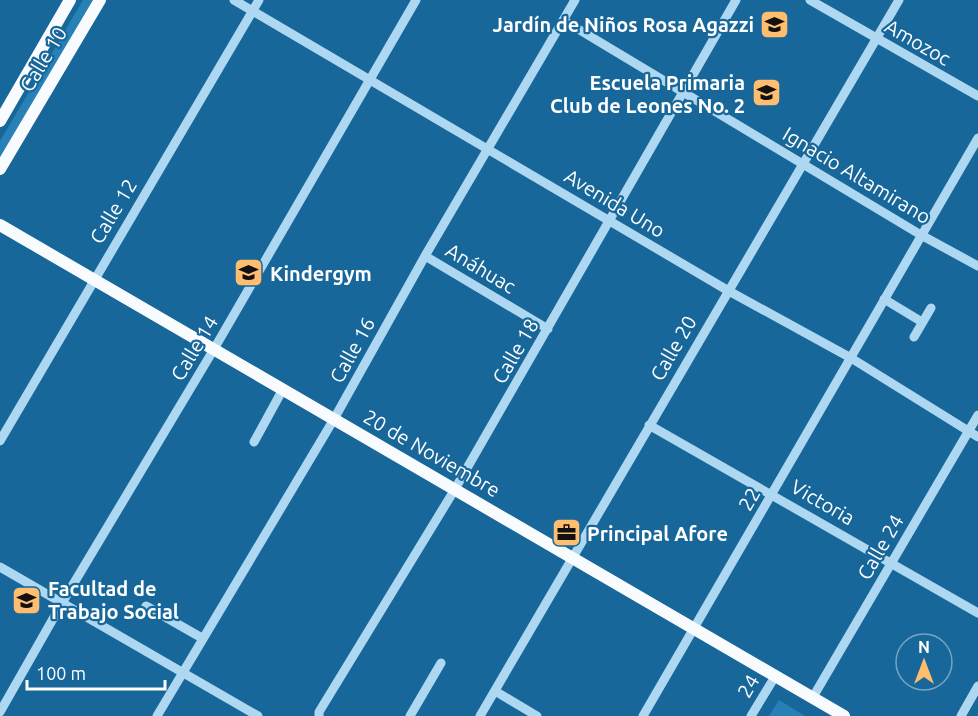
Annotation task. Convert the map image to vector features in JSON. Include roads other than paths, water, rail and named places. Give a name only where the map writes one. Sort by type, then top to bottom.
[{"type":"main road","name":"Calle 10","points":[[0,121],[70,0]]},
{"type":"main road","name":"Calle 10","points":[[0,169],[100,0]]},
{"type":"main road","name":"20 de Noviembre","points":[[0,225],[844,716]]},
{"type":"street","name":"Avenida Uno","points":[[234,0],[727,290],[850,358],[978,437]]},
{"type":"street","name":"Calle 12","points":[[0,441],[259,0]]},
{"type":"street","name":"Calle 14","points":[[0,712],[416,0]]},
{"type":"street","name":"Calle 16","points":[[157,716],[334,418],[425,255],[575,0]]},
{"type":"street","name":"Calle 18","points":[[319,716],[319,712],[455,489],[736,0]]},
{"type":"street","name":"Amozoc","points":[[810,0],[978,96]]},
{"type":"street","name":"Calle 20","points":[[480,716],[727,290],[899,0]]},
{"type":"street","name":"Ignacio Altamirano","points":[[563,20],[921,235],[978,266]]},
{"type":"street","name":"22","points":[[643,716],[978,138]]},
{"type":"street","name":"Anáhuac","points":[[425,255],[548,329]]},
{"type":"street","points":[[884,299],[922,322]]},
{"type":"street","points":[[914,337],[931,308]]},
{"type":"street","points":[[254,442],[283,389]]},
{"type":"street","name":"Calle 24","points":[[813,697],[978,416]]},
{"type":"street","name":"Victoria","points":[[649,425],[978,613]]},
{"type":"street","points":[[0,567],[258,716]]},
{"type":"street","points":[[147,606],[202,638]]},
{"type":"street","points":[[410,716],[441,663]]},
{"type":"street","name":"24","points":[[752,716],[776,675]]},
{"type":"street","points":[[961,716],[978,686]]},
{"type":"street","points":[[495,691],[537,716]]},
{"type":"place","name":"Jardín de Niños Rosa Agazzi","points":[[775,24]]},
{"type":"place","name":"Escuela Primaria Club de Leones No. 2","points":[[766,93]]},
{"type":"place","name":"Kindergym","points":[[249,273]]},
{"type":"place","name":"Principal Afore","points":[[566,533]]},
{"type":"place","name":"Facultad de Trabajo Social","points":[[27,600]]}]
